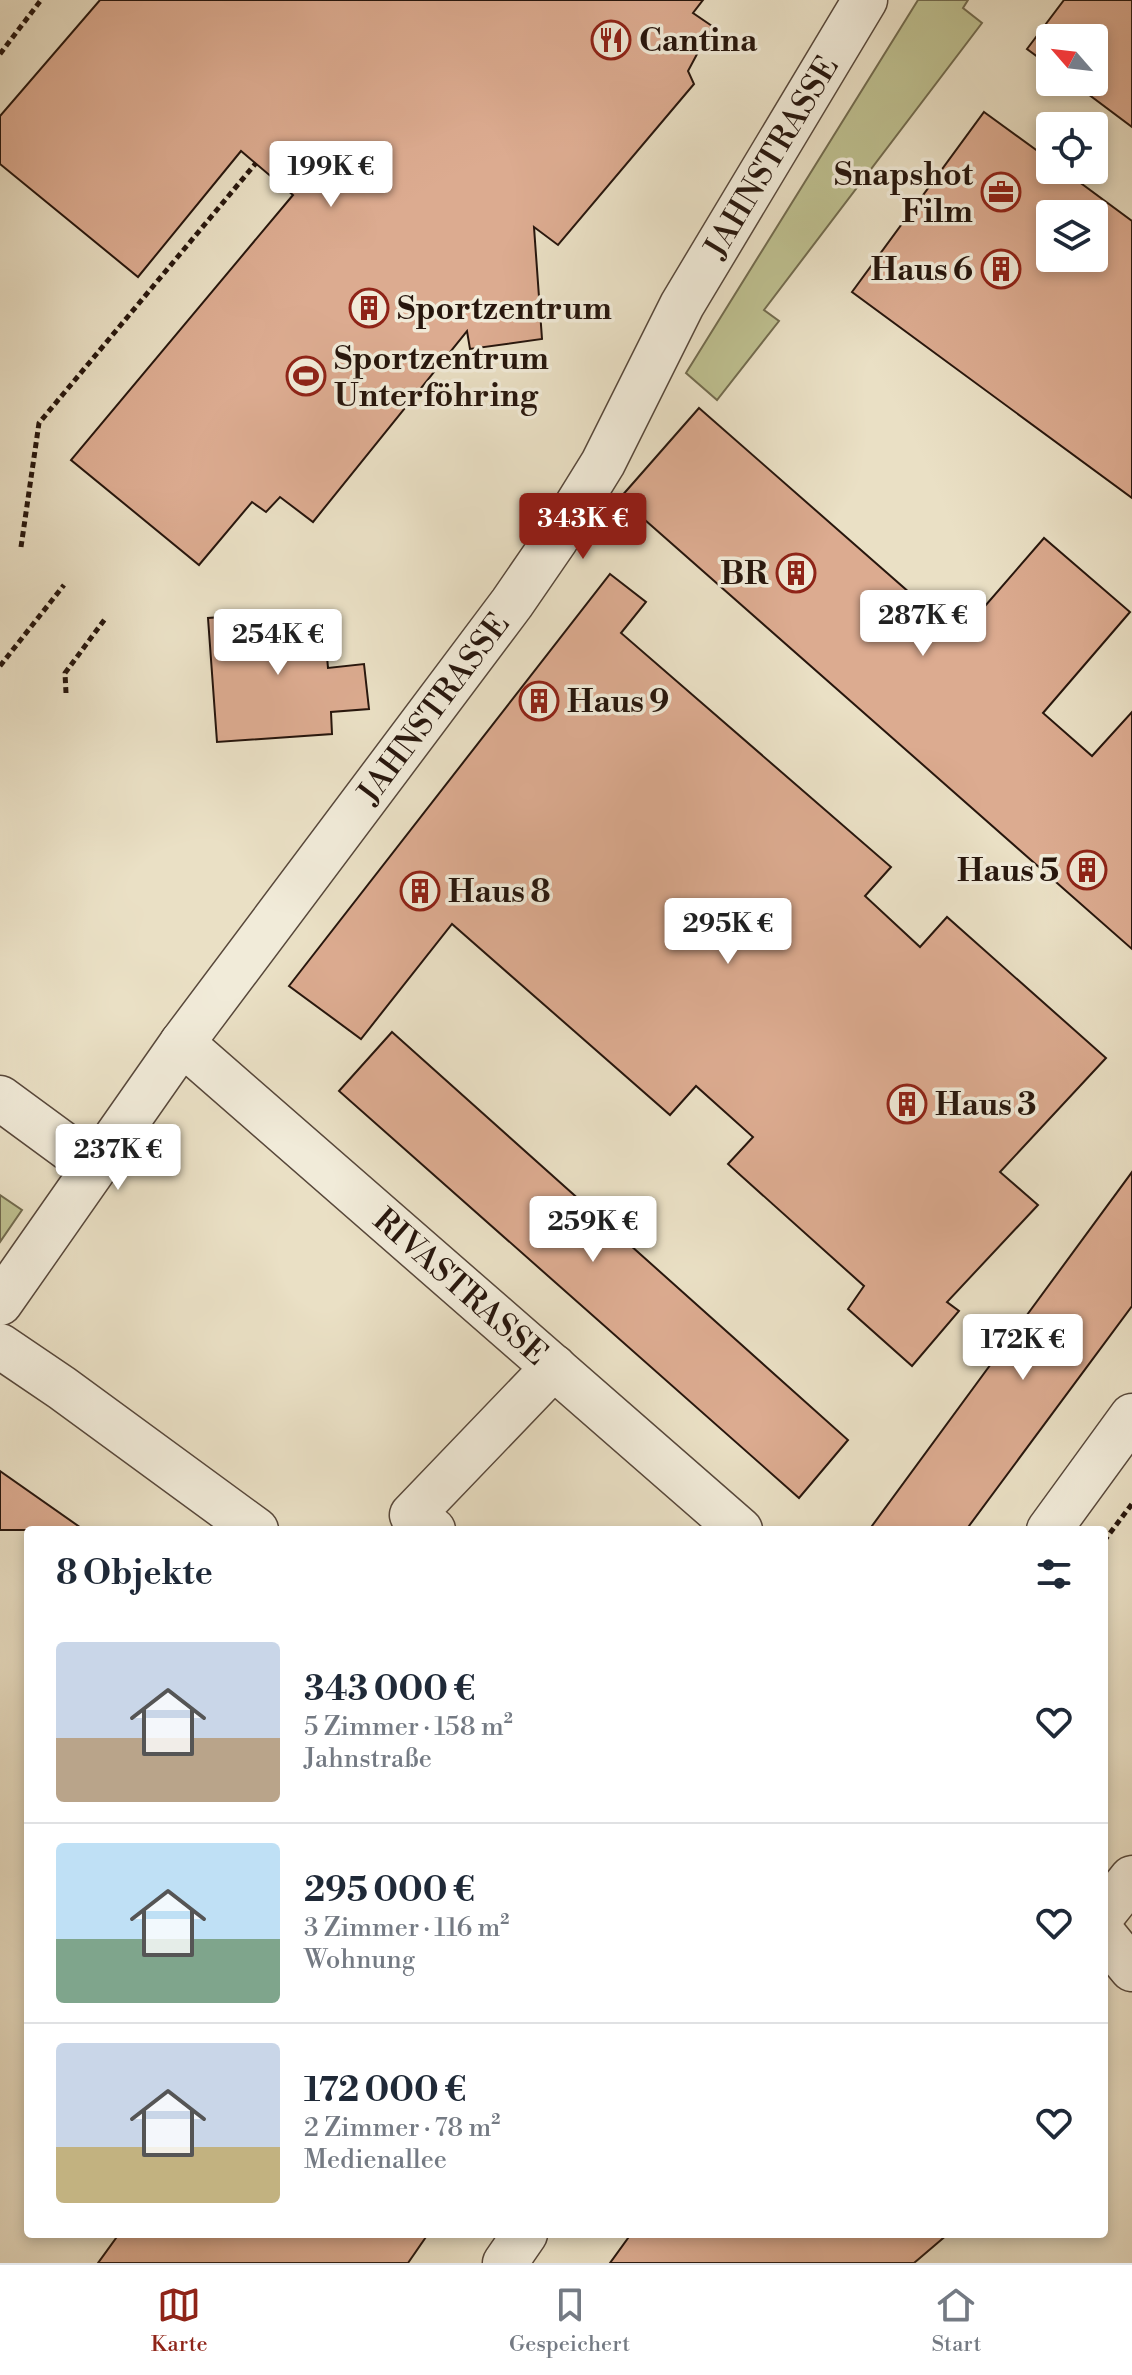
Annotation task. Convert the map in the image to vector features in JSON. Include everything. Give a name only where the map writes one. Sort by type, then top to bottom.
[{"type":"street","name":"JAHNSTRASSE","points":[[0,1303],[182,1043],[512,603],[556,539],[628,417],[682,305],[865,0]]},
{"type":"street","name":"RIVASTRASSE","points":[[182,1043],[735,1526]]},
{"type":"street","points":[[0,1098],[94,1167]]},
{"type":"street","points":[[0,1346],[251,1526]]},
{"type":"street","points":[[427,1526],[412,1515],[554,1367]]},
{"type":"street","points":[[1052,1526],[1132,1416]]},
{"type":"street","points":[[1108,1908],[1132,1878]]},
{"type":"street","points":[[1108,1940],[1132,1969]]},
{"type":"street","points":[[505,2263],[522,2238]]},
{"type":"path","points":[[0,54],[41,0]]},
{"type":"path","points":[[21,547],[39,423],[256,163]]},
{"type":"path","points":[[0,666],[64,585]]},
{"type":"path","points":[[66,693],[65,673],[105,619]]},
{"type":"path","points":[[1108,1536],[1132,1504]]},
{"type":"green space","points":[[918,0],[968,0],[963,8],[982,23],[764,310],[779,321],[717,400],[686,373]]},
{"type":"green space","points":[[0,1195],[22,1210],[0,1242]]},
{"type":"building","name":"Sportzentrum","points":[[100,0],[703,0],[693,13],[712,26],[688,71],[694,84],[558,245],[534,227],[542,339],[470,349],[467,331],[313,522],[280,497],[266,512],[252,502],[199,565],[71,460],[293,195],[241,151],[138,277],[0,164],[0,116]]},
{"type":"building","points":[[1064,0],[1132,0],[1132,127],[1091,96],[1108,96],[1108,24],[1046,24]]},
{"type":"building","points":[[1036,37],[1036,56],[1027,49]]},
{"type":"building","name":"Haus 6","points":[[984,112],[1036,150],[1036,184],[1082,184],[1104,200],[1036,200],[1036,272],[1108,272],[1108,203],[1132,221],[1132,498],[852,292]]},
{"type":"building","points":[[699,408],[959,636],[1044,538],[1130,612],[1043,713],[1092,756],[1132,712],[1132,949],[620,498]]},
{"type":"building","points":[[610,574],[646,602],[621,633],[891,867],[865,896],[920,947],[947,917],[1106,1058],[1000,1172],[1038,1205],[947,1302],[959,1311],[912,1366],[848,1309],[864,1286],[728,1164],[753,1137],[696,1086],[670,1115],[452,924],[361,1039],[289,986]]},
{"type":"building","points":[[323,610],[328,668],[364,664],[369,709],[331,712],[332,734],[217,742],[208,618]]},
{"type":"building","points":[[392,1032],[848,1440],[799,1498],[339,1091]]},
{"type":"building","points":[[1132,1172],[1132,1306],[969,1526],[872,1526]]},
{"type":"building","points":[[0,1471],[78,1526],[24,1526],[24,1530],[0,1530]]},
{"type":"building","points":[[116,2238],[425,2238],[408,2263],[98,2263]]},
{"type":"building","points":[[628,2238],[943,2238],[914,2263],[610,2263]]},
{"type":"place","name":"Cantina","points":[[611,40]]},
{"type":"place","name":"Snapshot Film","points":[[1001,192]]},
{"type":"place","name":"Haus 6","points":[[1001,269]]},
{"type":"place","name":"Sportzentrum","points":[[369,308]]},
{"type":"place","name":"Sportzentrum Unterföhring","points":[[306,376]]},
{"type":"place","name":"BR","points":[[796,573]]},
{"type":"place","name":"Haus 9","points":[[539,701]]},
{"type":"place","name":"Haus 5","points":[[1087,870]]},
{"type":"place","name":"Haus 8","points":[[420,891]]},
{"type":"place","name":"Haus 3","points":[[907,1104]]}]
